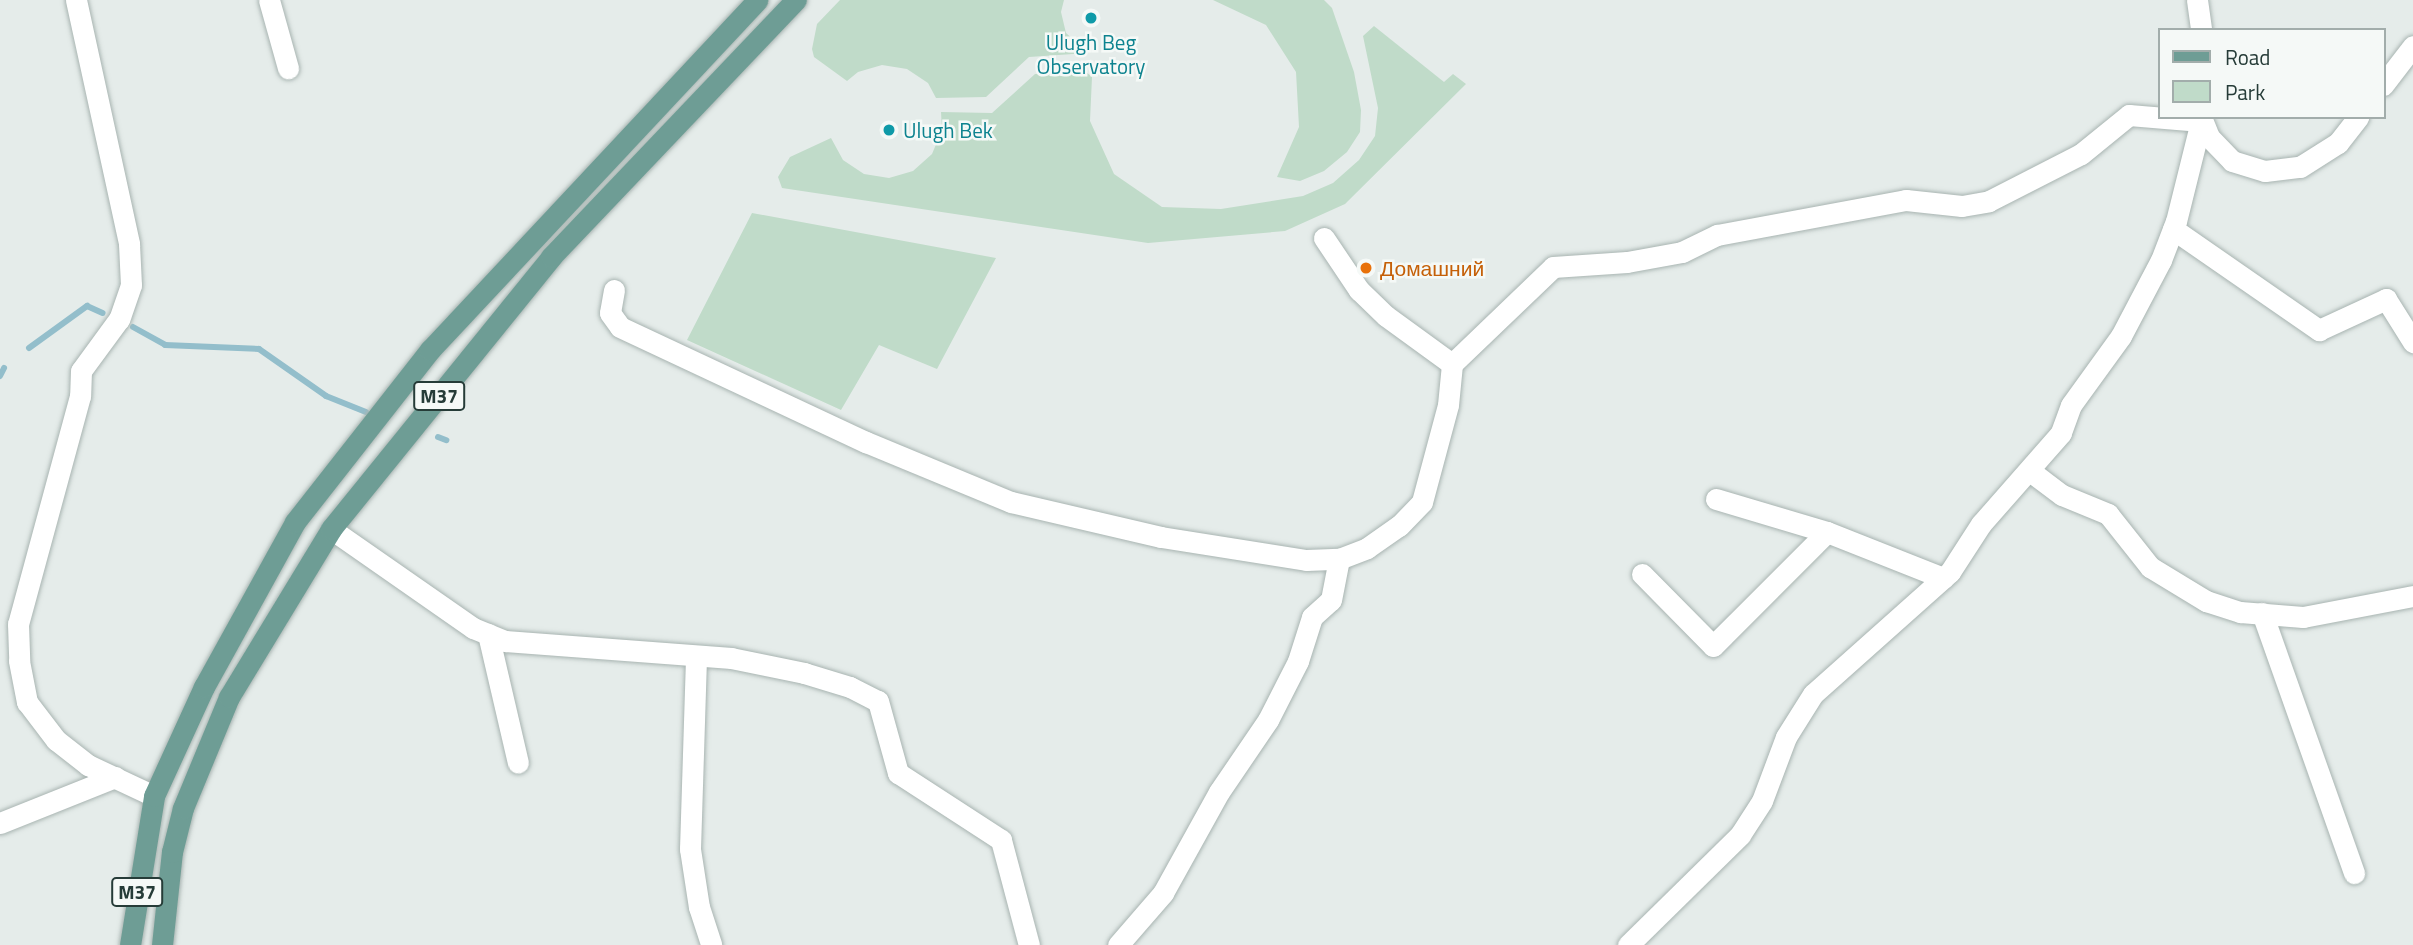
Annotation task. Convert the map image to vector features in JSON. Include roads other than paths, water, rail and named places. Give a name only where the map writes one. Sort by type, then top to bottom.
[{"type":"main road","name":"M37","points":[[130,945],[144,838],[154,796],[204,687],[295,522],[430,350],[757,0]]},
{"type":"main road","name":"M37","points":[[163,944],[172,852],[183,808],[229,697],[331,529],[578,227],[796,0]]},
{"type":"street","points":[[76,0],[129,244],[131,285],[119,319],[81,371],[80,396],[18,624],[19,661],[27,702],[56,740],[88,765],[154,796]]},
{"type":"street","points":[[269,0],[288,68]]},
{"type":"street","points":[[2197,0],[2201,28]]},
{"type":"street","points":[[2385,82],[2413,46]]},
{"type":"street","points":[[614,290],[610,313],[620,327],[866,442],[1011,502],[1161,537],[1306,560],[1339,559],[1378,541],[1422,502],[1448,404],[1452,364],[1553,267],[1671,254],[1717,235],[1906,200],[1962,206],[1989,201],[2081,155],[2129,115],[2158,117]]},
{"type":"street","points":[[2201,119],[2232,161],[2265,171],[2300,167],[2338,143],[2356,119]]},
{"type":"street","points":[[1628,945],[1740,835],[1762,801],[1786,737],[1813,694],[1943,578],[1981,524],[2061,433],[2071,405],[2121,336],[2173,229],[2201,119]]},
{"type":"street","points":[[2173,229],[2319,330],[2386,299],[2413,342]]},
{"type":"street","points":[[1324,238],[1359,290],[1386,316],[1452,364]]},
{"type":"street","points":[[2030,471],[2062,495],[2108,514],[2150,567],[2206,601],[2262,613],[2303,617],[2413,596]]},
{"type":"street","points":[[1716,499],[1827,532],[1943,578]]},
{"type":"street","points":[[331,529],[488,634],[505,641],[696,658],[731,658],[804,673],[878,701],[898,773],[1001,840],[1028,945]]},
{"type":"street","points":[[1642,574],[1713,646],[1827,532]]},
{"type":"street","points":[[1118,945],[1163,892],[1219,792],[1268,720],[1298,662],[1312,617],[1331,600],[1339,559]]},
{"type":"street","points":[[2262,613],[2354,873]]},
{"type":"street","points":[[488,634],[518,763]]},
{"type":"street","points":[[696,658],[690,849],[699,907],[711,945]]},
{"type":"street","points":[[0,823],[115,778]]},
{"type":"waterway","points":[[29,348],[87,306],[103,313]]},
{"type":"waterway","points":[[133,327],[165,345],[259,349],[326,396],[366,412]]},
{"type":"waterway","points":[[0,376],[4,368]]},
{"type":"waterway","points":[[438,437],[446,440]]},
{"type":"place","name":"Ulugh Beg Observatory","points":[[1091,18]]},
{"type":"place","name":"Ulugh Bek","points":[[889,130]]},
{"type":"place","name":"Домашний","points":[[1366,268]]}]
